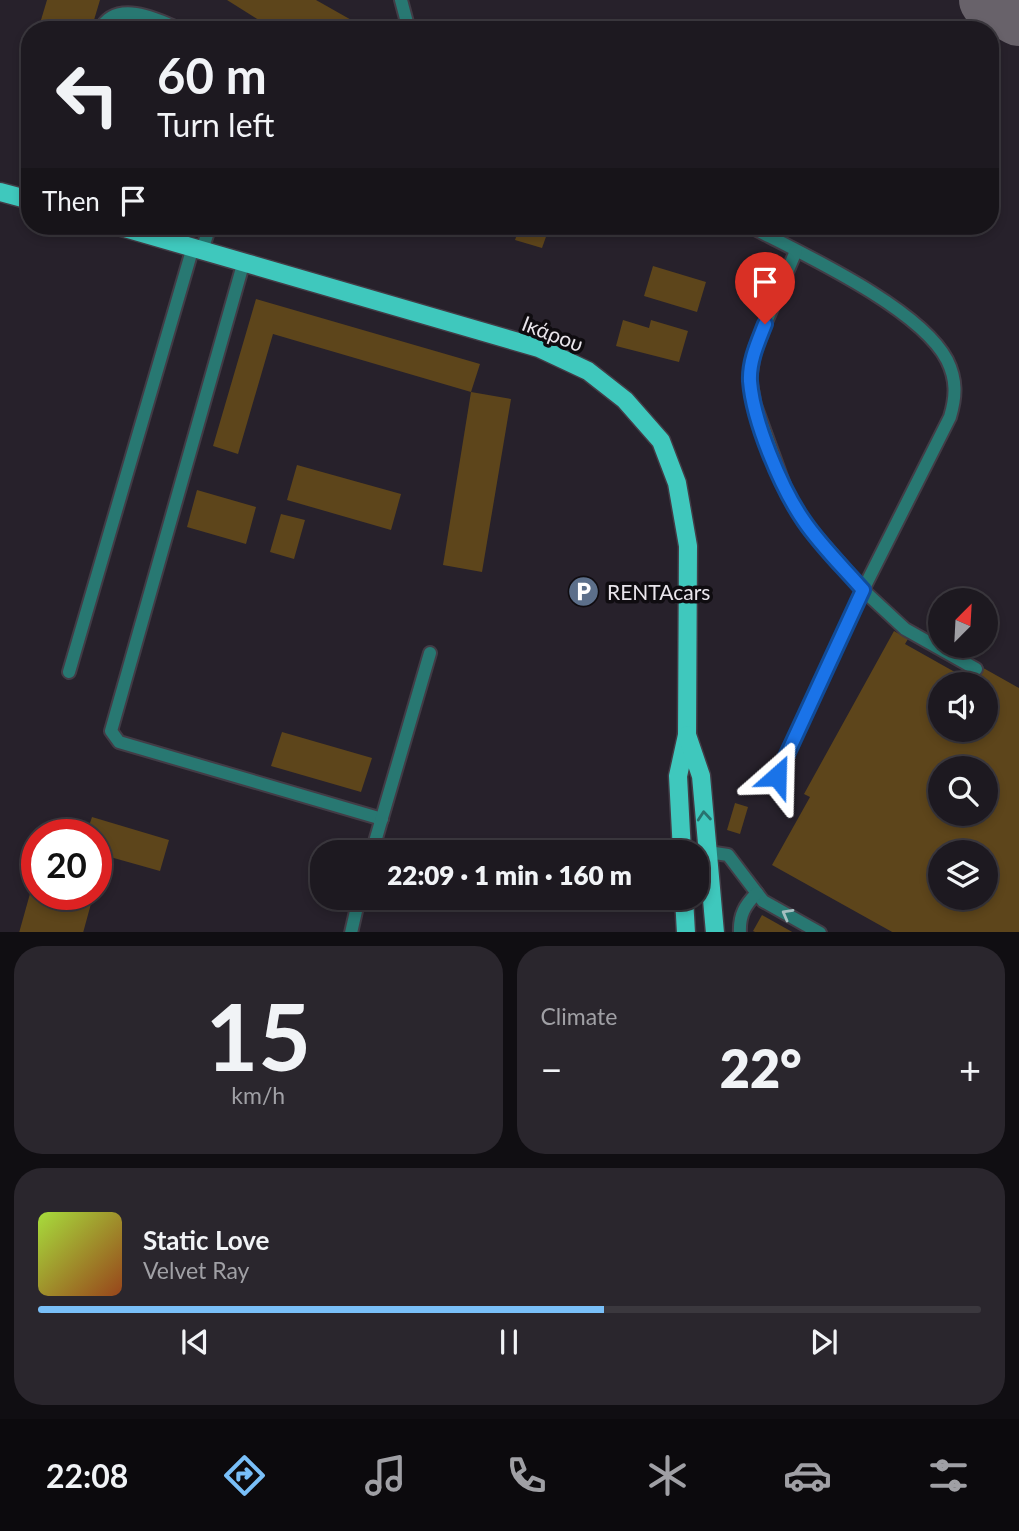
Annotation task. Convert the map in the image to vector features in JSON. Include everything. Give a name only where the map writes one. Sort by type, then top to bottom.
[{"type":"main road","points":[[0,191],[21,197]]},
{"type":"main road","name":"Ικάρου","points":[[149,235],[539,348],[588,371],[625,400],[661,441],[677,483],[688,546],[687,735],[678,776],[681,840]]},
{"type":"main road","name":"Ικάρου","points":[[687,735],[701,776],[707,840]]},
{"type":"main road","name":"Ικάρου","points":[[709,864],[715,932]]},
{"type":"main road","points":[[685,910],[686,932]]},
{"type":"lane","points":[[401,0],[407,21]]},
{"type":"lane","points":[[103,21],[115,8],[129,5],[162,21]]},
{"type":"lane","points":[[69,672],[198,249],[205,235]]},
{"type":"lane","points":[[767,235],[898,310],[935,343],[947,360],[955,382],[956,399],[950,417],[863,590],[777,776]]},
{"type":"lane","points":[[796,251],[755,348],[750,379],[755,405],[787,493],[804,522],[863,590],[905,629],[976,668]]},
{"type":"lane","points":[[244,261],[111,731],[119,742],[382,818]]},
{"type":"lane","points":[[376,840],[430,653]]},
{"type":"lane","points":[[709,852],[728,855],[763,901],[818,932]]},
{"type":"lane","points":[[740,932],[740,917],[757,893]]},
{"type":"lane","points":[[351,932],[356,910]]},
{"type":"building","points":[[47,0],[100,0],[94,21],[41,21]]},
{"type":"building","points":[[227,0],[316,0],[353,21],[261,21]]},
{"type":"building","points":[[517,235],[547,235],[542,248],[515,240]]},
{"type":"building","points":[[653,266],[706,282],[697,312],[644,296]]},
{"type":"building","points":[[256,299],[480,364],[471,392],[273,334],[238,454],[213,446]]},
{"type":"building","points":[[623,320],[649,328],[651,320],[688,331],[679,362],[616,346]]},
{"type":"building","points":[[471,392],[511,399],[482,572],[443,565]]},
{"type":"building","points":[[297,465],[401,494],[391,530],[287,500]]},
{"type":"building","points":[[197,490],[256,507],[246,544],[187,527]]},
{"type":"building","points":[[281,514],[305,520],[294,559],[270,552]]},
{"type":"building","points":[[894,631],[908,639],[905,644],[955,672],[928,672],[928,742],[998,742],[998,676],[1019,688],[1019,932],[892,932],[772,865],[810,797],[804,794]]},
{"type":"building","points":[[978,665],[990,672],[974,672]]},
{"type":"building","points":[[282,732],[372,758],[361,792],[271,766]]},
{"type":"building","points":[[735,803],[748,807],[740,834],[727,830]]},
{"type":"building","points":[[112,823],[169,840],[160,871],[112,858]]},
{"type":"building","points":[[25,910],[89,910],[83,932],[19,932]]},
{"type":"building","points":[[762,915],[792,932],[755,932],[753,931]]},
{"type":"taxiway","points":[[988,0],[1019,17]]},
{"type":"place","name":"RENTAcars","points":[[584,591]]},
{"type":"route","points":[[765,324],[755,348],[750,379],[767,442],[787,493],[804,522],[863,590],[777,776]]}]
